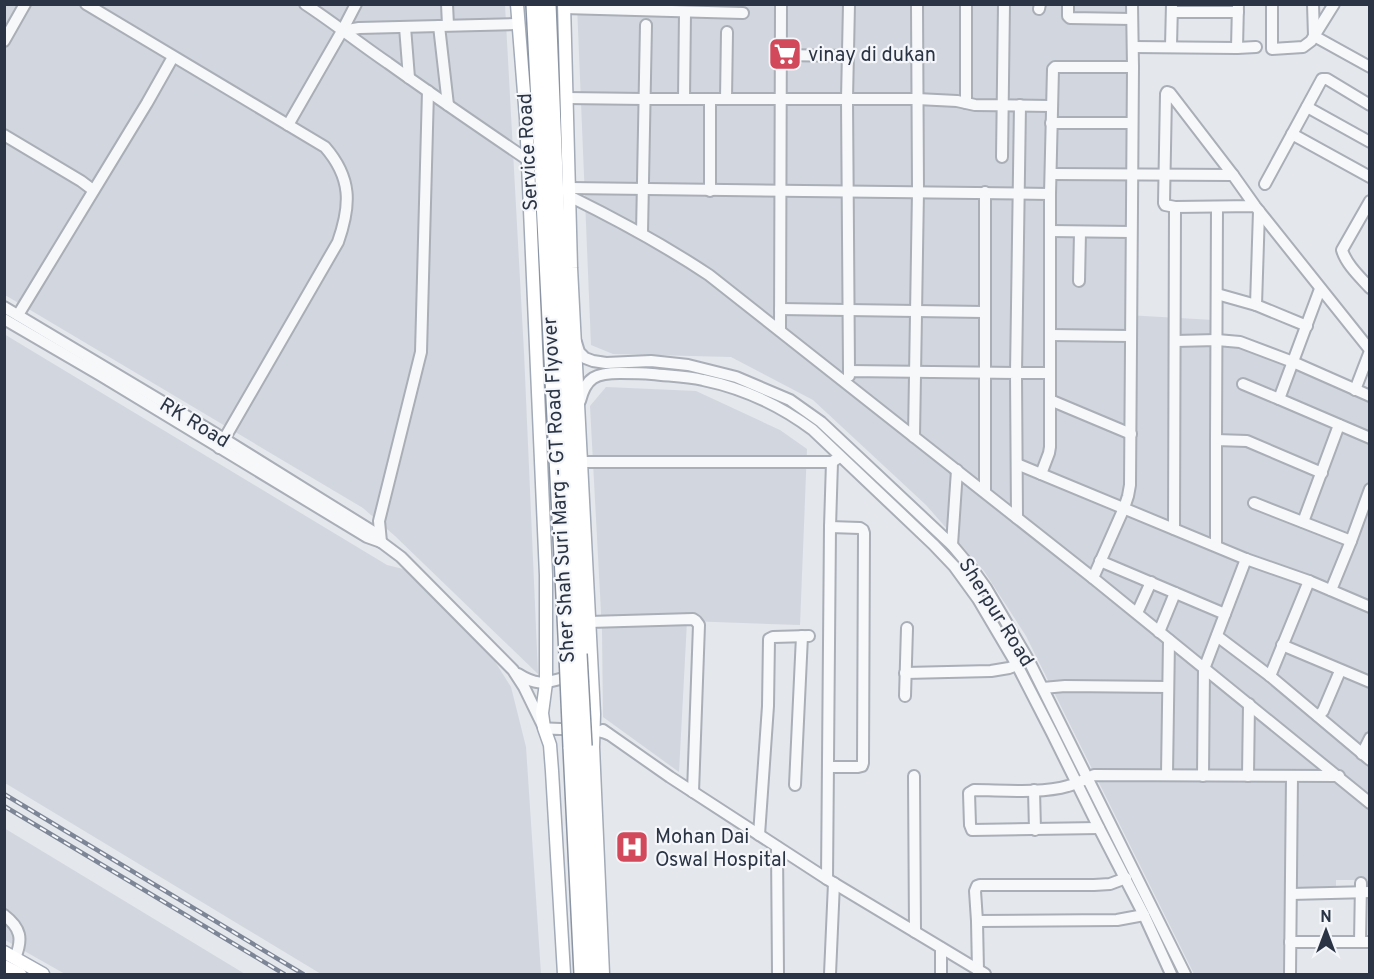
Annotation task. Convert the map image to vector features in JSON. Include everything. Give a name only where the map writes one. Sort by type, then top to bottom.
[{"type":"highway","name":"Sher Shah Suri Marg - GT Road Flyover","points":[[534,4],[579,655]]},
{"type":"highway","name":"Sher Shah Suri Marg - GT Road Flyover","points":[[548,4],[579,655],[577,747],[582,975]]},
{"type":"highway","name":"Sher Shah Suri Marg - GT Road Flyover","points":[[577,747],[595,975]]},
{"type":"main road","name":"Service Road","points":[[516,4],[528,160],[546,575],[546,683]]},
{"type":"main road","name":"Service Road","points":[[564,6],[573,300],[589,622],[579,655],[593,691]]},
{"type":"main road","points":[[547,650],[555,661],[567,667],[574,667],[586,661],[579,655]]},
{"type":"main road","points":[[546,683],[543,702],[544,728],[550,745],[564,975]]},
{"type":"main road","points":[[593,691],[593,747],[603,975]]},
{"type":"main road","points":[[8,959],[20,975]]},
{"type":"main road","points":[[8,959],[43,975]]},
{"type":"street","points":[[4,41],[25,4]]},
{"type":"street","points":[[86,4],[325,147],[335,158],[344,176],[348,205],[338,242],[221,443]]},
{"type":"street","points":[[305,4],[528,160]]},
{"type":"street","points":[[288,125],[356,4]]},
{"type":"street","points":[[447,4],[443,25],[448,105]]},
{"type":"street","points":[[780,330],[781,4]]},
{"type":"street","points":[[849,4],[847,99],[849,384]]},
{"type":"street","points":[[914,436],[918,192],[917,4]]},
{"type":"street","points":[[966,4],[966,103]]},
{"type":"street","points":[[1002,157],[1004,4]]},
{"type":"street","points":[[1068,4],[1070,18],[1132,19]]},
{"type":"street","points":[[1093,578],[1124,508],[1130,485],[1132,4]]},
{"type":"street","points":[[1272,4],[1272,49],[1303,47],[1309,43],[1334,4]]},
{"type":"street","points":[[1313,4],[1314,36]]},
{"type":"street","points":[[564,6],[640,7],[685,12],[743,13]]},
{"type":"street","points":[[1171,46],[1172,8],[1238,8],[1237,48]]},
{"type":"street","points":[[684,99],[685,12]]},
{"type":"street","points":[[342,31],[359,28],[518,24]]},
{"type":"street","points":[[642,233],[646,25]]},
{"type":"street","points":[[405,27],[409,78]]},
{"type":"street","points":[[726,99],[727,32]]},
{"type":"street","points":[[1314,36],[1370,67]]},
{"type":"street","points":[[1133,46],[1256,47]]},
{"type":"street","points":[[780,55],[848,56]]},
{"type":"street","points":[[18,315],[173,57]]},
{"type":"street","points":[[1041,474],[1049,453],[1052,71],[1055,67],[1132,67]]},
{"type":"street","points":[[1265,184],[1321,81],[1327,79],[1370,105]]},
{"type":"street","points":[[381,542],[379,521],[421,352],[428,91]]},
{"type":"street","points":[[1257,209],[1175,207],[1164,203],[1166,94],[1168,92],[1370,351],[1355,390]]},
{"type":"street","points":[[566,98],[917,99],[957,101],[975,105],[1051,106]]},
{"type":"street","points":[[710,99],[710,191]]},
{"type":"street","points":[[1017,518],[1016,373],[1020,105]]},
{"type":"street","points":[[1307,107],[1370,142]]},
{"type":"street","points":[[1051,123],[1132,123]]},
{"type":"street","points":[[1292,134],[1370,177]]},
{"type":"street","points":[[4,135],[93,190]]},
{"type":"street","points":[[1051,174],[1233,175]]},
{"type":"street","points":[[569,192],[779,190],[1050,194]]},
{"type":"street","points":[[569,192],[675,252],[709,275],[1137,613],[1370,803]]},
{"type":"street","points":[[985,192],[985,492]]},
{"type":"street","points":[[1370,201],[1342,250],[1348,263],[1370,288]]},
{"type":"street","points":[[1174,529],[1175,207]]},
{"type":"street","points":[[1216,545],[1217,207]]},
{"type":"street","points":[[1256,305],[1257,209]]},
{"type":"street","points":[[1050,231],[1131,232]]},
{"type":"street","points":[[1079,281],[1080,232]]},
{"type":"street","points":[[1279,399],[1320,289]]},
{"type":"street","points":[[1217,294],[1256,305],[1307,326]]},
{"type":"street","name":"RK Road","points":[[4,307],[221,443]]},
{"type":"street","points":[[780,309],[984,312]]},
{"type":"street","name":"RK Road","points":[[4,320],[372,531],[381,542],[401,557],[513,670]]},
{"type":"street","points":[[1050,335],[1130,336]]},
{"type":"street","name":"Sherpur Road","points":[[576,341],[579,352],[585,358],[593,361],[606,363],[651,361],[688,365],[736,377],[790,400],[821,422],[840,455],[952,545],[986,588],[1029,661],[1082,780],[1099,828],[1126,878],[1172,975]]},
{"type":"street","points":[[1175,341],[1240,342],[1293,362],[1370,396]]},
{"type":"street","points":[[651,361],[651,374]]},
{"type":"street","points":[[849,371],[1050,373]]},
{"type":"street","name":"Sherpur Road","points":[[579,405],[585,386],[596,375],[605,373],[638,372],[703,380],[754,397],[799,419],[840,455],[933,544],[972,590],[1082,780],[1185,975]]},
{"type":"street","points":[[1243,384],[1370,438]]},
{"type":"street","points":[[1050,400],[1131,434]]},
{"type":"street","points":[[1303,522],[1339,424]]},
{"type":"street","points":[[1216,440],[1247,441],[1322,473]]},
{"type":"street","points":[[582,462],[840,455],[830,527],[830,975]]},
{"type":"street","points":[[1017,464],[1246,559],[1309,581],[1370,607]]},
{"type":"street","points":[[952,545],[957,470]]},
{"type":"street","points":[[1330,590],[1370,489]]},
{"type":"street","points":[[1254,503],[1351,541]]},
{"type":"street","points":[[829,767],[862,766],[864,533],[860,528],[830,527]]},
{"type":"street","points":[[933,544],[942,535]]},
{"type":"street","points":[[1203,776],[1204,669],[1246,559]]},
{"type":"street","points":[[1100,561],[1225,614]]},
{"type":"street","points":[[1270,676],[1309,581]]},
{"type":"street","points":[[1137,613],[1150,582]]},
{"type":"street","points":[[1159,632],[1175,593]]},
{"type":"street","points":[[589,622],[693,619],[699,625],[693,792]]},
{"type":"street","points":[[905,696],[907,627]]},
{"type":"street","points":[[759,835],[768,706],[769,639],[773,637],[806,636],[795,785]]},
{"type":"street","points":[[1217,636],[1270,676],[1366,757],[1370,738]]},
{"type":"street","points":[[1167,776],[1169,640]]},
{"type":"street","points":[[1282,645],[1370,682]]},
{"type":"street","points":[[905,673],[992,671],[1029,661]]},
{"type":"street","points":[[513,670],[529,680],[546,683],[577,676],[588,681],[593,691]]},
{"type":"street","points":[[513,670],[544,728],[594,730],[608,734]]},
{"type":"street","points":[[1318,716],[1323,711],[1340,671]]},
{"type":"street","points":[[1037,704],[1045,693],[1065,686],[1168,687]]},
{"type":"street","points":[[1248,776],[1249,704]]},
{"type":"street","points":[[594,714],[599,726],[608,734],[693,792],[830,881],[981,973]]},
{"type":"street","points":[[1099,828],[972,830],[968,796],[974,790],[1056,789],[1094,775],[1338,776]]},
{"type":"street","points":[[915,776],[915,933]]},
{"type":"street","points":[[1290,975],[1292,776]]},
{"type":"street","points":[[1034,790],[1035,830]]},
{"type":"street","points":[[777,847],[778,975]]},
{"type":"street","points":[[981,973],[975,891],[977,886],[1094,885],[1110,884],[1126,878]]},
{"type":"street","points":[[1290,942],[1365,942],[1364,889],[1291,894]]},
{"type":"street","points":[[4,915],[12,921],[19,934],[20,947],[8,959]]},
{"type":"street","points":[[977,921],[1117,920],[1144,915]]},
{"type":"street","points":[[941,948],[942,975]]},
{"type":"shaded area","points":[[5,5],[505,5],[524,353],[538,674],[363,508],[5,295]]},
{"type":"shaded area","points":[[577,5],[1127,5],[1127,315],[1213,320],[1213,345],[1246,347],[1369,400],[1369,880],[1336,880],[1336,899],[1285,900],[1283,974],[1194,974],[1026,636],[984,571],[926,505],[813,400],[731,357],[613,354],[591,345]]},
{"type":"shaded area","points":[[4,334],[387,565],[407,570],[494,660],[511,687],[526,747],[541,974],[321,974],[5,783]]},
{"type":"shaded area","points":[[606,387],[696,391],[780,430],[807,449],[800,625],[687,621],[679,772],[603,717],[602,631],[590,406]]},
{"type":"shaded area","points":[[4,828],[245,974],[65,974],[5,940]]},
{"type":"railway","points":[[4,794],[303,974]]},
{"type":"railway","points":[[4,806],[284,974]]},
{"type":"place","name":"vinay di dukan","points":[[785,54]]},
{"type":"place","name":"Mohan Dai Oswal Hospital","points":[[632,847]]}]
